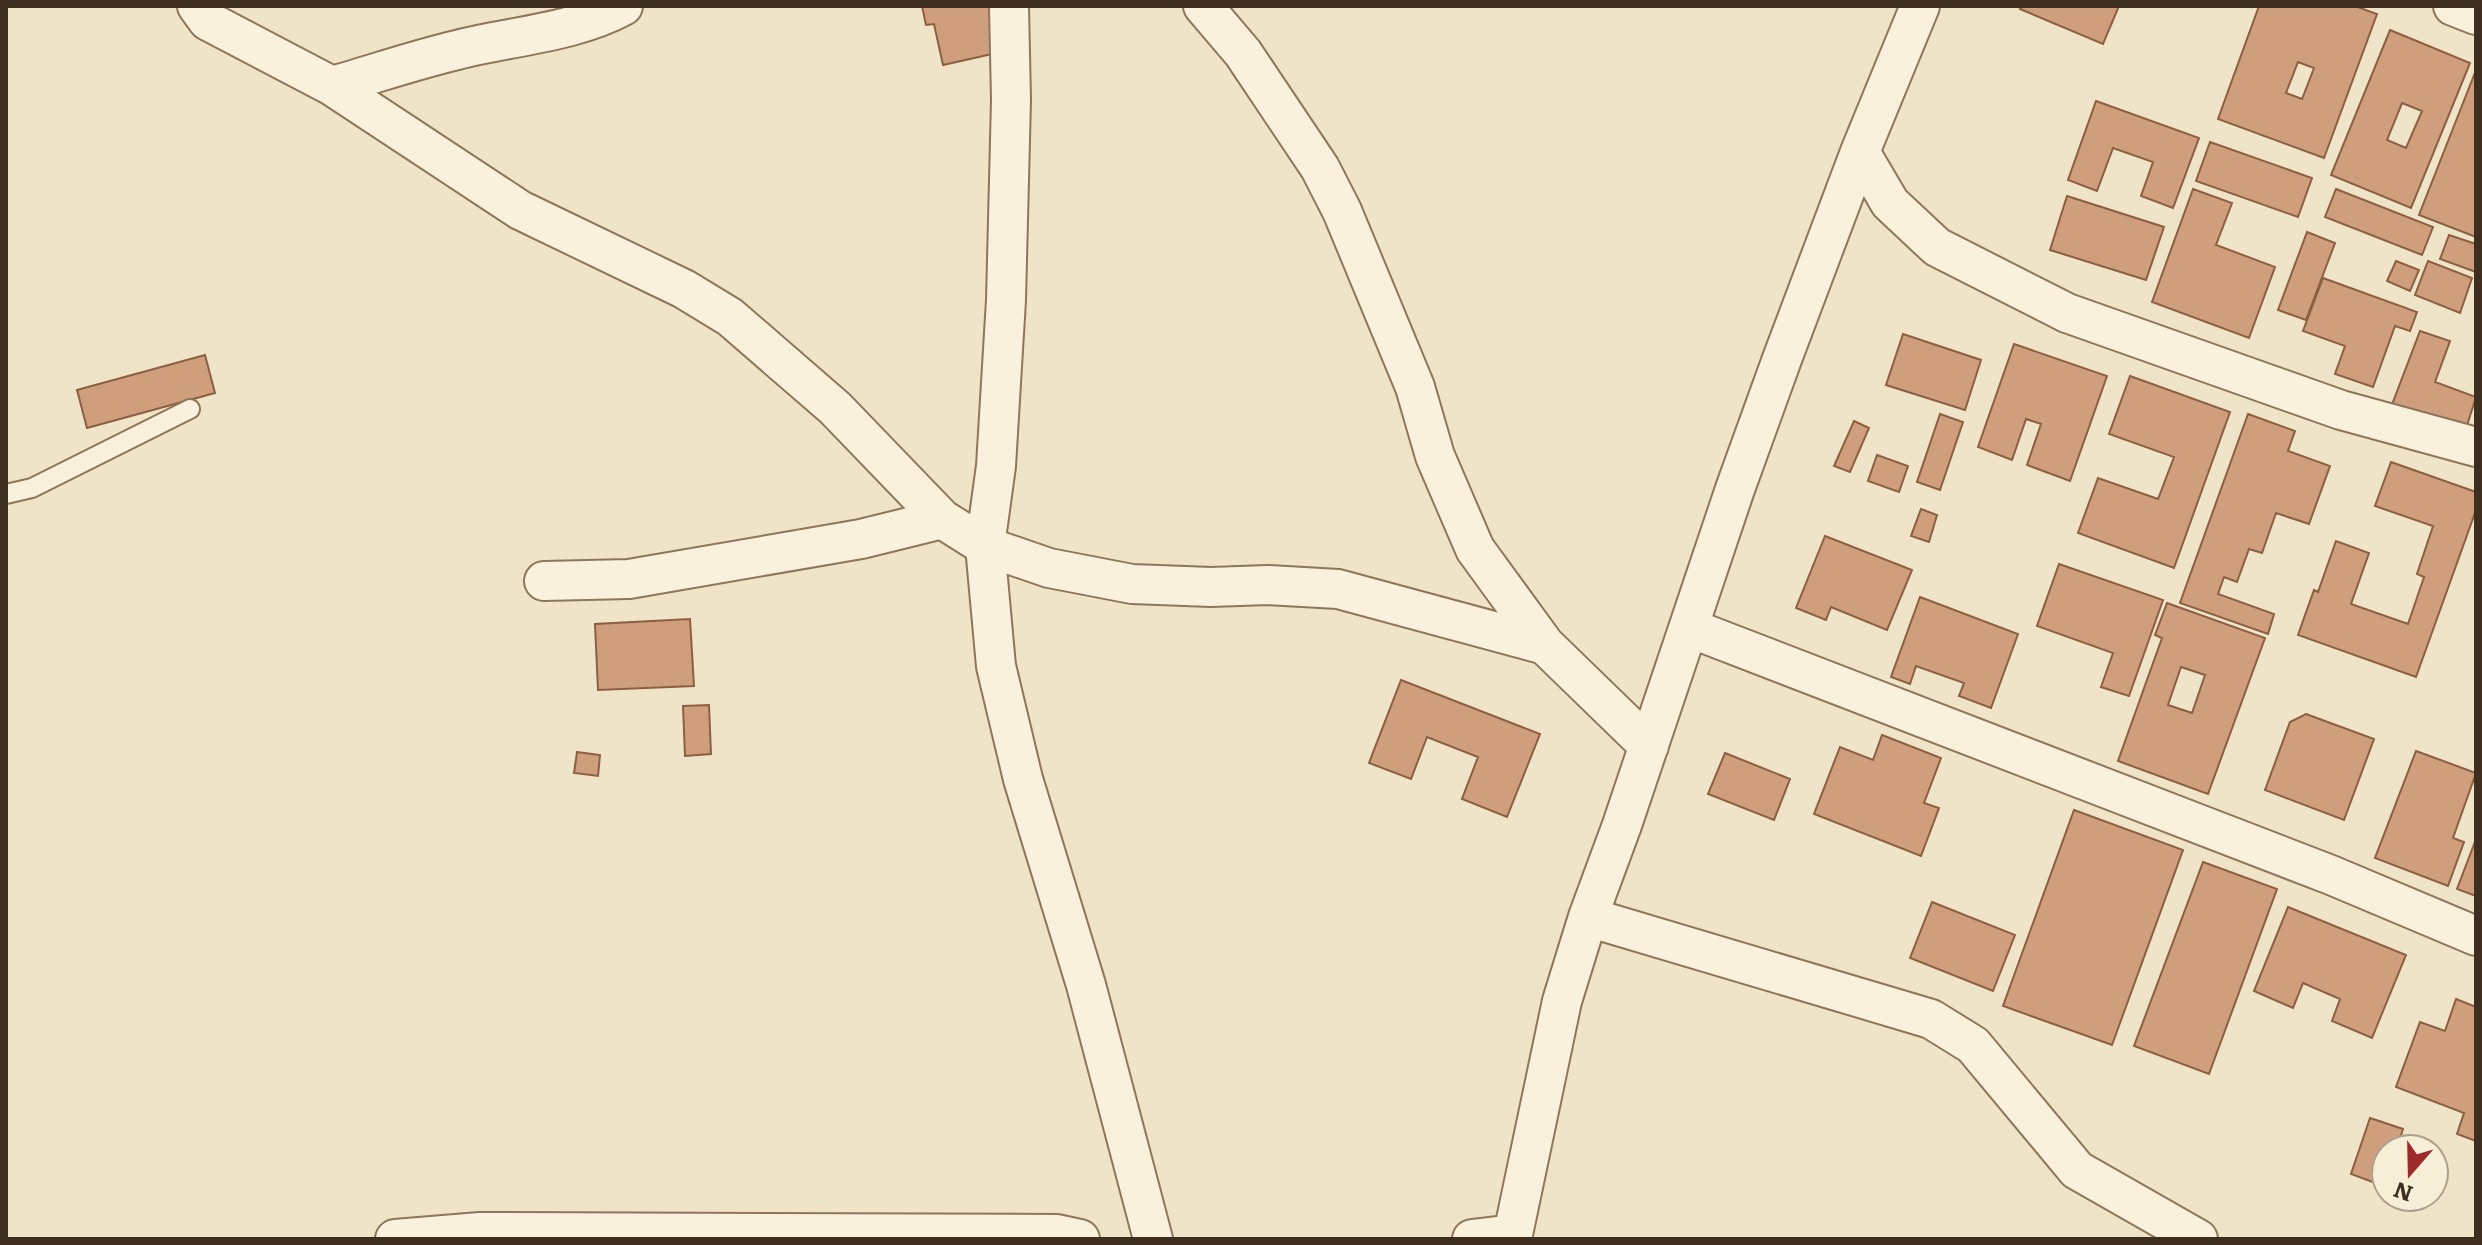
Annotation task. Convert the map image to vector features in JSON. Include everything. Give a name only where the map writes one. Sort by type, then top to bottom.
[{"type":"street","points":[[197,6],[208,21],[332,86],[520,210],[684,289],[730,317],[835,408],[942,519],[985,546],[1049,568],[1132,584],[1338,589],[1545,645]]},
{"type":"street","points":[[332,86],[457,50],[564,27],[611,13],[623,6]]},
{"type":"street","points":[[1009,6],[1011,100],[1006,300],[996,466],[985,546],[996,666],[1014,746],[1086,985],[1153,1239]]},
{"type":"street","points":[[1203,6],[1243,53],[1320,168],[1342,211],[1415,387],[1435,456],[1475,549],[1545,645],[1649,746]]},
{"type":"street","points":[[1472,1239],[1512,1236],[1562,1001],[1588,917],[1690,628],[1740,474],[1860,152],[1920,6]]},
{"type":"street","points":[[2453,6],[2476,15]]},
{"type":"street","points":[[1860,152],[1890,203],[1937,247],[2067,313],[2341,410],[2476,447]]},
{"type":"street","points":[[544,581],[629,579],[861,539],[942,519]]},
{"type":"street","points":[[1690,628],[2317,870],[2476,936]]},
{"type":"street","points":[[1588,917],[1931,1019],[1973,1045],[2077,1170],[2198,1239]]},
{"type":"street","points":[[395,1239],[480,1232],[591,1232],[1057,1234],[1080,1239]]},
{"type":"lane","points":[[6,494],[32,488],[190,409]]},
{"type":"building","points":[[922,6],[990,6],[1001,52],[943,65],[934,24],[926,25]]},
{"type":"building","points":[[2022,6],[2119,6],[2103,44],[2020,9]]},
{"type":"building","points":[[2259,6],[2355,6],[2377,14],[2324,158],[2218,119]],"holes":[[[2298,62],[2314,68],[2302,99],[2286,93]]]},
{"type":"building","points":[[2390,30],[2470,63],[2411,208],[2331,175]],"holes":[[[2402,103],[2422,111],[2406,148],[2387,140]]]},
{"type":"building","points":[[2476,70],[2476,237],[2419,215]]},
{"type":"building","points":[[2096,101],[2199,138],[2173,208],[2141,196],[2153,162],[2113,148],[2097,191],[2068,180]]},
{"type":"building","points":[[2210,142],[2312,178],[2298,217],[2196,181]]},
{"type":"building","points":[[2193,189],[2232,203],[2216,245],[2275,267],[2249,338],[2152,302]]},
{"type":"building","points":[[2336,189],[2433,227],[2422,255],[2325,217]]},
{"type":"building","points":[[2067,196],[2164,227],[2146,280],[2050,250]]},
{"type":"building","points":[[2307,232],[2335,243],[2306,320],[2278,310]]},
{"type":"building","points":[[2449,235],[2476,244],[2476,272],[2440,259]]},
{"type":"building","points":[[2396,261],[2419,270],[2410,291],[2387,281]]},
{"type":"building","points":[[2428,261],[2472,278],[2460,313],[2415,295]]},
{"type":"building","points":[[2323,278],[2417,312],[2410,331],[2395,326],[2373,387],[2335,374],[2345,346],[2303,331]]},
{"type":"building","points":[[2420,331],[2450,341],[2435,382],[2476,397],[2463,438],[2390,410]]},
{"type":"building","points":[[1903,334],[1981,360],[1965,410],[1886,385]]},
{"type":"building","points":[[2014,344],[2107,376],[2070,481],[2027,465],[2041,424],[2026,419],[2012,460],[1978,447]]},
{"type":"building","points":[[205,355],[215,393],[87,428],[77,390]]},
{"type":"building","points":[[2130,376],[2230,412],[2174,568],[2078,533],[2098,478],[2158,499],[2174,457],[2109,434]]},
{"type":"building","points":[[1940,414],[1963,422],[1940,490],[1917,482]]},
{"type":"building","points":[[2248,414],[2295,431],[2288,451],[2330,466],[2309,524],[2276,513],[2262,553],[2249,549],[2237,582],[2224,577],[2218,594],[2274,614],[2268,634],[2180,603]]},
{"type":"building","points":[[1854,421],[1869,428],[1850,472],[1834,466]]},
{"type":"building","points":[[1877,455],[1908,466],[1899,492],[1868,481]]},
{"type":"building","points":[[2391,462],[2476,492],[2476,510],[2416,677],[2298,635],[2314,590],[2318,592],[2336,541],[2369,553],[2351,604],[2408,624],[2424,577],[2417,574],[2433,526],[2375,506]]},
{"type":"building","points":[[1921,509],[1937,515],[1929,542],[1911,536]]},
{"type":"building","points":[[1825,536],[1912,570],[1887,630],[1831,607],[1826,620],[1796,608]]},
{"type":"building","points":[[2059,564],[2163,600],[2129,696],[2101,687],[2113,653],[2037,626]]},
{"type":"building","points":[[1920,597],[2018,634],[1991,708],[1959,696],[1964,683],[1916,666],[1910,684],[1891,677]]},
{"type":"building","points":[[2167,603],[2265,638],[2208,794],[2118,761],[2162,638],[2155,635]],"holes":[[[2181,667],[2205,675],[2192,713],[2168,705]]]},
{"type":"building","points":[[690,619],[694,686],[598,690],[595,624]]},
{"type":"building","points":[[1401,680],[1540,734],[1507,817],[1462,799],[1478,757],[1427,737],[1411,779],[1369,763]]},
{"type":"building","points":[[709,705],[711,754],[685,756],[683,706]]},
{"type":"building","points":[[2306,714],[2374,739],[2344,820],[2265,790],[2290,722]]},
{"type":"building","points":[[1882,735],[1941,758],[1924,803],[1939,808],[1921,856],[1814,814],[1840,747],[1873,760]]},
{"type":"building","points":[[2416,751],[2476,773],[2453,838],[2464,842],[2448,886],[2375,858]]},
{"type":"building","points":[[577,752],[600,755],[598,776],[574,773]]},
{"type":"building","points":[[1725,753],[1790,779],[1774,820],[1708,794]]},
{"type":"building","points":[[2074,810],[2183,850],[2112,1045],[2003,1006]]},
{"type":"building","points":[[2476,839],[2476,896],[2457,889]]},
{"type":"building","points":[[2203,862],[2277,889],[2209,1074],[2134,1046]]},
{"type":"building","points":[[1932,902],[2015,935],[1993,991],[1910,958]]},
{"type":"building","points":[[2288,907],[2406,955],[2372,1038],[2332,1021],[2340,999],[2303,983],[2293,1008],[2254,991]]},
{"type":"building","points":[[2456,999],[2476,1007],[2476,1141],[2457,1134],[2464,1113],[2396,1087],[2420,1022],[2445,1031]]},
{"type":"building","points":[[2370,1118],[2403,1129],[2402,1133],[2370,1133],[2370,1181],[2351,1174]]}]
